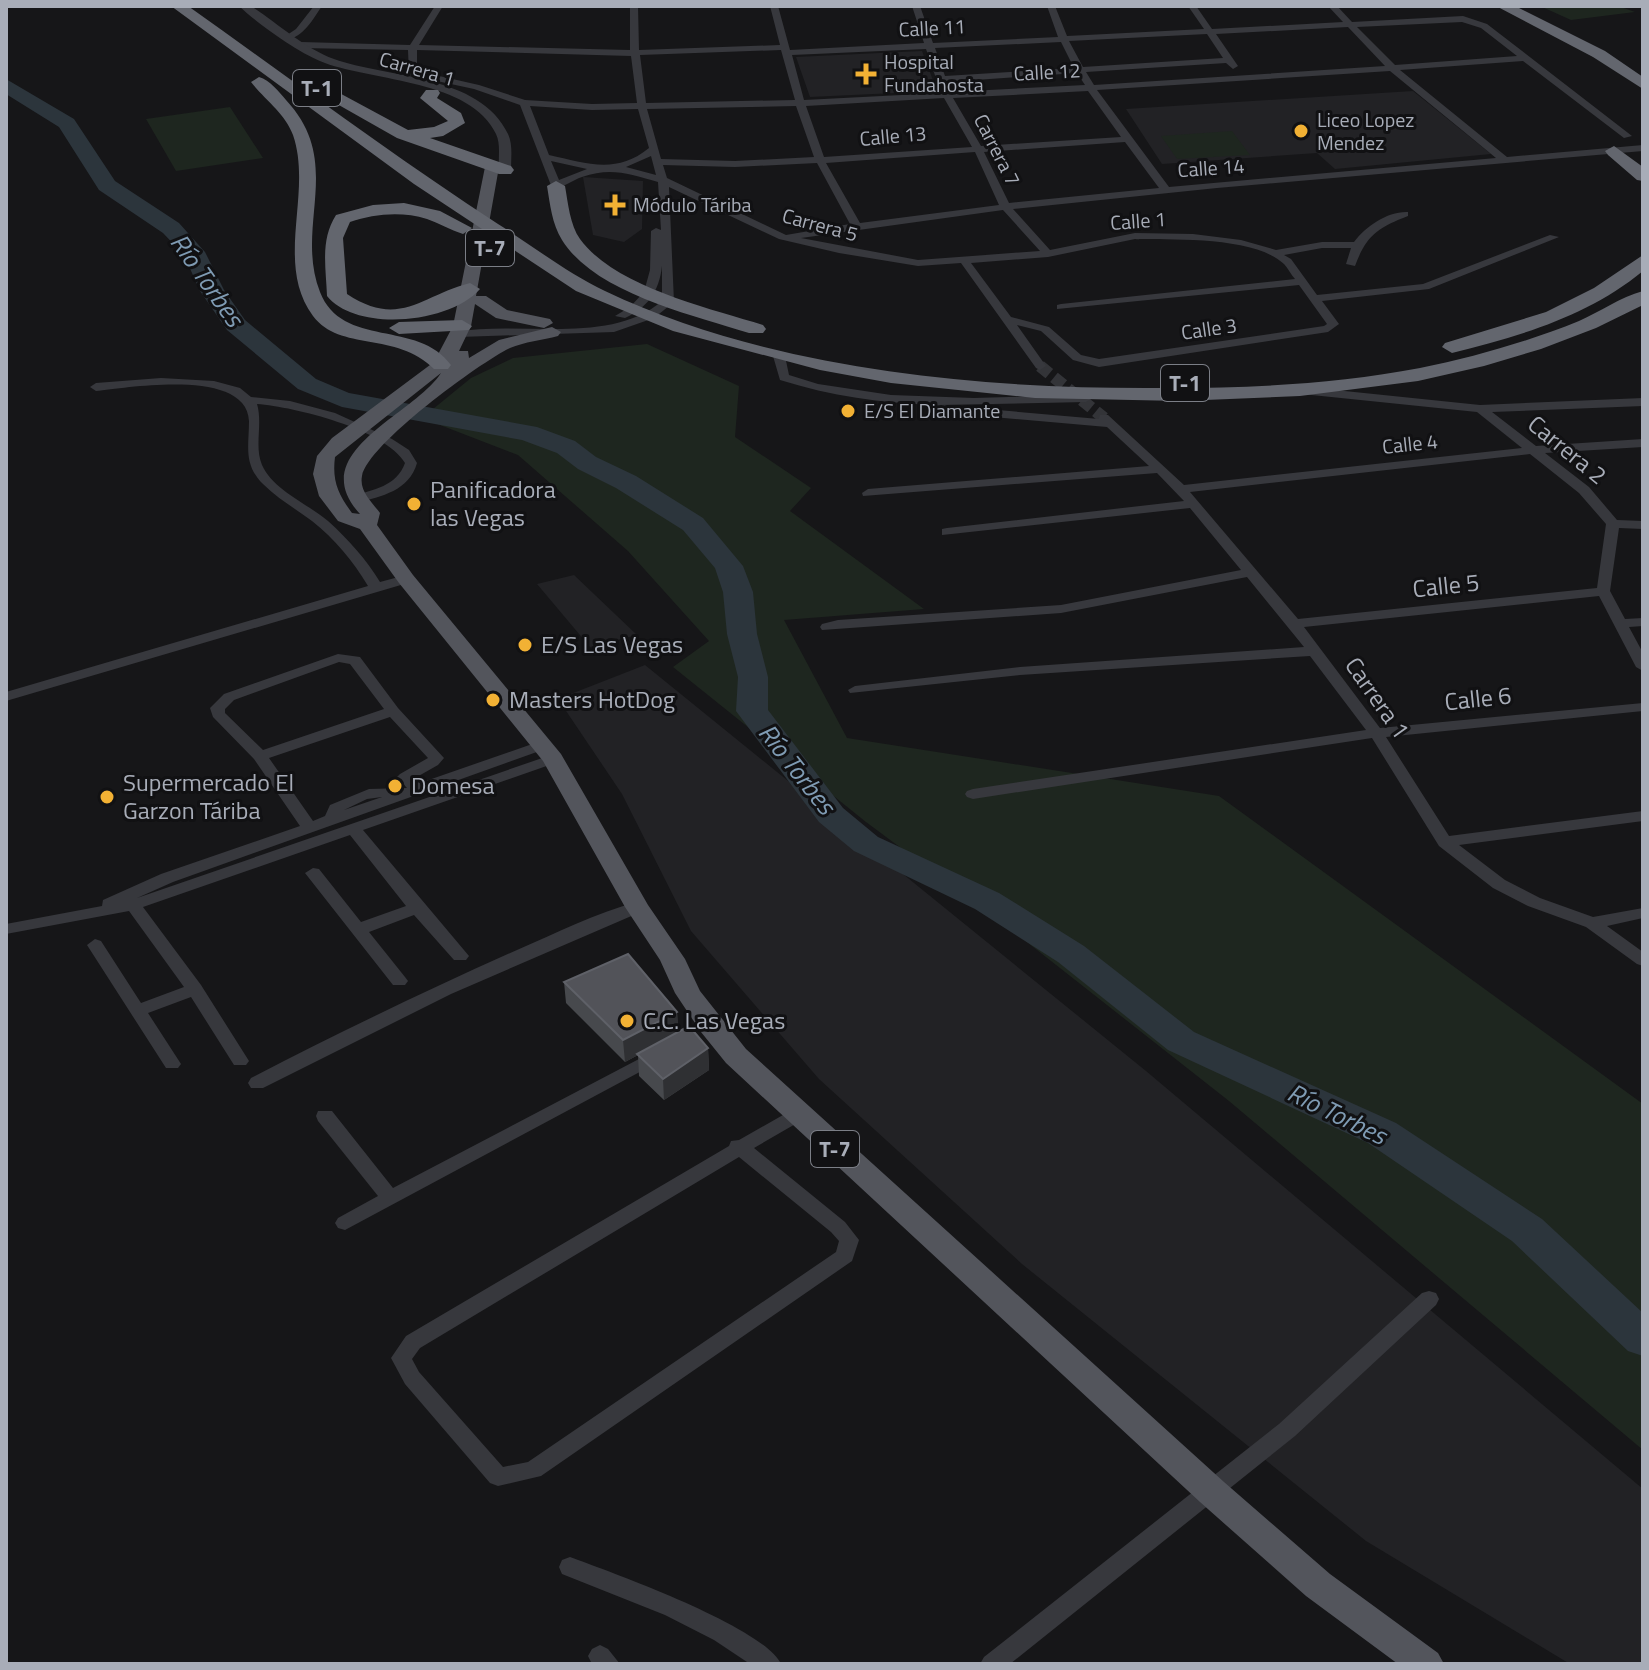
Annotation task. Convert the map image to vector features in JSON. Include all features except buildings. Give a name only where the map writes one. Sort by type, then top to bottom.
[{"type":"highway","name":"T-1","points":[[178,6],[412,177],[542,253],[618,290],[784,350],[912,382],[992,390],[1123,396],[1306,391],[1425,372],[1508,353],[1568,333],[1643,297]]},
{"type":"highway","name":"T-1","points":[[198,6],[306,80],[391,144],[436,171],[542,253],[572,281],[618,290]]},
{"type":"highway","points":[[1503,6],[1599,54],[1643,84]]},
{"type":"highway","points":[[1529,6],[1575,27],[1643,65]]},
{"type":"highway","points":[[230,43],[259,83],[293,120],[308,152],[309,202],[302,245],[306,279],[320,313],[344,330],[420,346],[433,353],[445,375]]},
{"type":"highway","points":[[306,80],[403,134],[495,158]]},
{"type":"highway","points":[[403,134],[430,134],[457,123],[455,117],[430,101],[428,98],[432,93]]},
{"type":"highway","points":[[1614,151],[1643,176]]},
{"type":"highway","points":[[556,186],[564,222],[574,243],[598,265],[618,290]]},
{"type":"highway","points":[[468,330],[374,326],[343,314],[337,296],[334,238],[342,219],[376,209],[428,211],[514,258],[572,281]]},
{"type":"highway","name":"T-1","points":[[784,350],[995,380],[1130,384],[1277,378],[1390,360],[1485,339],[1580,304],[1606,291],[1643,261]]},
{"type":"highway","points":[[337,296],[361,311],[392,314],[421,311],[475,295]]},
{"type":"highway","points":[[366,334],[468,330]]},
{"type":"main road","name":"T-7","points":[[475,295],[495,158]]},
{"type":"main road","points":[[468,330],[475,295],[502,314],[548,328]]},
{"type":"main road","points":[[445,375],[505,344],[548,328]]},
{"type":"main road","name":"T-7","points":[[468,330],[445,375],[361,454],[351,478],[362,512],[406,579],[548,752],[637,907],[672,959],[704,1030],[1212,1492],[1318,1585],[1426,1664]]},
{"type":"main road","name":"T-7","points":[[362,512],[345,517],[325,487],[323,474],[326,456],[339,442],[422,378],[445,375]]},
{"type":"street","name":"Carrera 1","points":[[228,6],[315,62],[432,93],[474,113],[495,158]]},
{"type":"street","name":"Carrera 1","points":[[244,6],[329,61],[432,86],[476,105],[495,121],[504,136],[495,158]]},
{"type":"street","points":[[290,37],[299,31],[318,6]]},
{"type":"street","points":[[413,48],[439,6]]},
{"type":"street","points":[[468,330],[614,329],[649,316],[668,302],[665,190],[642,106],[635,53],[634,6]]},
{"type":"street","points":[[774,6],[800,103],[820,160],[856,226]]},
{"type":"street","name":"Carrera 7","points":[[916,6],[947,96],[977,147],[1005,206],[1048,254]]},
{"type":"street","points":[[1051,6],[1060,37],[1077,70],[1165,189]]},
{"type":"street","points":[[1192,6],[1244,80]]},
{"type":"street","points":[[1332,6],[1394,70],[1506,161]]},
{"type":"street","name":"Calle 11","points":[[301,45],[635,53],[786,50],[928,46],[1463,19],[1484,26],[1523,58]]},
{"type":"street","name":"Calle 12","points":[[413,48],[410,70],[414,74],[476,87],[524,103],[642,106],[800,103],[1244,80],[1523,58]]},
{"type":"street","points":[[1523,58],[1627,136]]},
{"type":"street","points":[[943,79],[1228,60]]},
{"type":"street","points":[[524,103],[556,186],[565,179],[595,168]]},
{"type":"street","name":"Calle 13","points":[[659,162],[735,164],[820,160],[1130,139]]},
{"type":"street","points":[[546,157],[595,168],[617,168],[635,162],[655,148]]},
{"type":"street","name":"Calle 14","points":[[783,237],[1005,206],[1165,189],[1643,148]]},
{"type":"street","name":"Carrera 5","points":[[617,168],[662,180],[783,237],[908,261],[964,260]]},
{"type":"street","points":[[548,328],[591,323],[625,314],[643,303],[654,284],[655,189],[662,180]]},
{"type":"street","points":[[1351,264],[1356,245],[1385,221],[1404,214]]},
{"type":"street","name":"Calle 1","points":[[964,260],[1048,254],[1109,240],[1158,235],[1241,243],[1276,253]]},
{"type":"street","points":[[1317,298],[1425,287],[1554,237]]},
{"type":"street","points":[[1276,253],[1322,245],[1356,245]]},
{"type":"street","points":[[1061,307],[1301,282],[1287,261],[1276,253]]},
{"type":"street","points":[[964,260],[1040,366]]},
{"type":"street","name":"Calle 3","points":[[1009,320],[1045,329],[1077,358],[1110,362],[1328,329],[1333,324],[1317,298],[1301,282]]},
{"type":"street","points":[[784,350],[784,377],[798,383],[887,399],[1043,400],[1123,396]]},
{"type":"street","points":[[96,387],[197,382],[239,391],[256,416],[251,440],[254,466],[280,493],[348,547],[376,587]]},
{"type":"street","points":[[1306,391],[1480,409],[1643,402]]},
{"type":"street","name":"Carrera 1","points":[[887,399],[928,408],[1107,421],[1181,489],[1294,624],[1376,733],[1445,842],[1499,884],[1534,902],[1592,923],[1643,960]]},
{"type":"street","points":[[248,400],[292,403],[341,418],[405,453],[411,463],[410,472],[362,512]]},
{"type":"street","name":"Carrera 2","points":[[1480,409],[1584,490],[1613,524]]},
{"type":"street","name":"Calle 4","points":[[1181,489],[1535,450],[1643,443]]},
{"type":"street","points":[[868,493],[1162,469]]},
{"type":"street","points":[[947,532],[1194,504]]},
{"type":"street","points":[[1643,525],[1613,524],[1603,591],[1643,667]]},
{"type":"street","points":[[827,627],[1061,609],[1250,572]]},
{"type":"street","points":[[6,697],[406,579]]},
{"type":"street","name":"Calle 5","points":[[1294,624],[1603,591]]},
{"type":"street","points":[[1619,623],[1643,622]]},
{"type":"street","points":[[855,690],[1035,670],[1314,651]]},
{"type":"street","points":[[310,829],[260,756],[218,714],[217,708],[222,701],[338,658],[355,660],[393,711],[436,758],[405,777],[411,793]]},
{"type":"street","name":"Calle 6","points":[[973,794],[1376,733],[1643,707]]},
{"type":"street","points":[[260,756],[393,711]]},
{"type":"street","points":[[101,909],[167,878],[411,793],[548,752]]},
{"type":"street","points":[[6,929],[133,905],[354,829],[548,752]]},
{"type":"street","points":[[1445,842],[1643,816]]},
{"type":"street","points":[[354,829],[460,956]]},
{"type":"street","points":[[313,873],[399,981]]},
{"type":"street","points":[[133,905],[195,989],[240,1061]]},
{"type":"street","points":[[257,1083],[430,995],[525,951],[637,907]]},
{"type":"street","points":[[359,929],[417,908]]},
{"type":"street","points":[[1592,923],[1643,913]]},
{"type":"street","points":[[95,945],[172,1064]]},
{"type":"street","points":[[139,1010],[195,989]]},
{"type":"street","points":[[345,1223],[672,1047]]},
{"type":"street","points":[[738,1146],[838,1227],[849,1240],[845,1256],[533,1470],[498,1477],[412,1378],[401,1358],[413,1342],[738,1146],[797,1114]]},
{"type":"street","points":[[325,1116],[391,1199]]},
{"type":"street","points":[[992,1664],[1287,1430],[1429,1299]]},
{"type":"street","points":[[570,1567],[663,1602],[739,1641],[769,1664]]},
{"type":"shaded area","points":[[1540,6],[1618,6],[1635,12],[1571,20]]},
{"type":"shaded area","name":"Hospital Fundahosta","points":[[922,51],[937,91],[810,97],[796,57]]},
{"type":"shaded area","name":"Liceo Lopez Mendez","points":[[1413,91],[1491,154],[1335,169],[1317,153],[1162,164],[1126,109]]},
{"type":"shaded area","points":[[230,107],[263,158],[176,171],[146,119]]},
{"type":"shaded area","points":[[1232,131],[1250,155],[1177,159],[1161,136]]},
{"type":"shaded area","name":"Módulo Táriba","points":[[583,177],[643,181],[642,229],[624,242],[593,235]]},
{"type":"shaded area","points":[[647,344],[739,386],[735,437],[811,488],[790,511],[924,609],[784,620],[847,738],[1219,796],[1643,1104],[1643,1450],[1229,1101],[1018,935],[866,822],[673,667],[709,641],[628,551],[518,455],[422,418],[471,378],[513,358]]},
{"type":"shaded area","points":[[574,575],[637,635],[590,647],[537,584]]},
{"type":"shaded area","points":[[645,665],[1146,1071],[1643,1489],[1643,1664],[1570,1664],[1366,1541],[1022,1264],[819,1079],[691,931],[622,794],[558,699]]},
{"type":"waterway","name":"Río Torbes","points":[[6,85],[67,123],[107,185],[171,228],[194,252],[212,291],[236,325],[307,384],[342,399],[528,433],[566,447],[587,463],[626,482],[693,524],[729,566],[738,592],[742,634],[753,677],[752,711],[831,815],[866,844],[987,901],[1071,954],[1181,1041],[1382,1133],[1527,1230],[1643,1339]]},
{"type":"tunnel","points":[[1040,366],[1104,418]]},
{"type":"place","name":"Hospital Fundahosta","points":[[866,74]]},
{"type":"place","name":"Liceo Lopez Mendez","points":[[1301,131]]},
{"type":"place","name":"Módulo Táriba","points":[[615,205]]},
{"type":"place","name":"E/S El Diamante","points":[[848,411]]},
{"type":"place","name":"Panificadora las Vegas","points":[[414,504]]},
{"type":"place","name":"E/S Las Vegas","points":[[525,645]]},
{"type":"place","name":"Masters HotDog","points":[[493,700]]},
{"type":"place","name":"Domesa","points":[[395,786]]},
{"type":"place","name":"Supermercado El Garzon Táriba","points":[[107,797]]},
{"type":"place","name":"C.C. Las Vegas","points":[[627,1021]]}]
